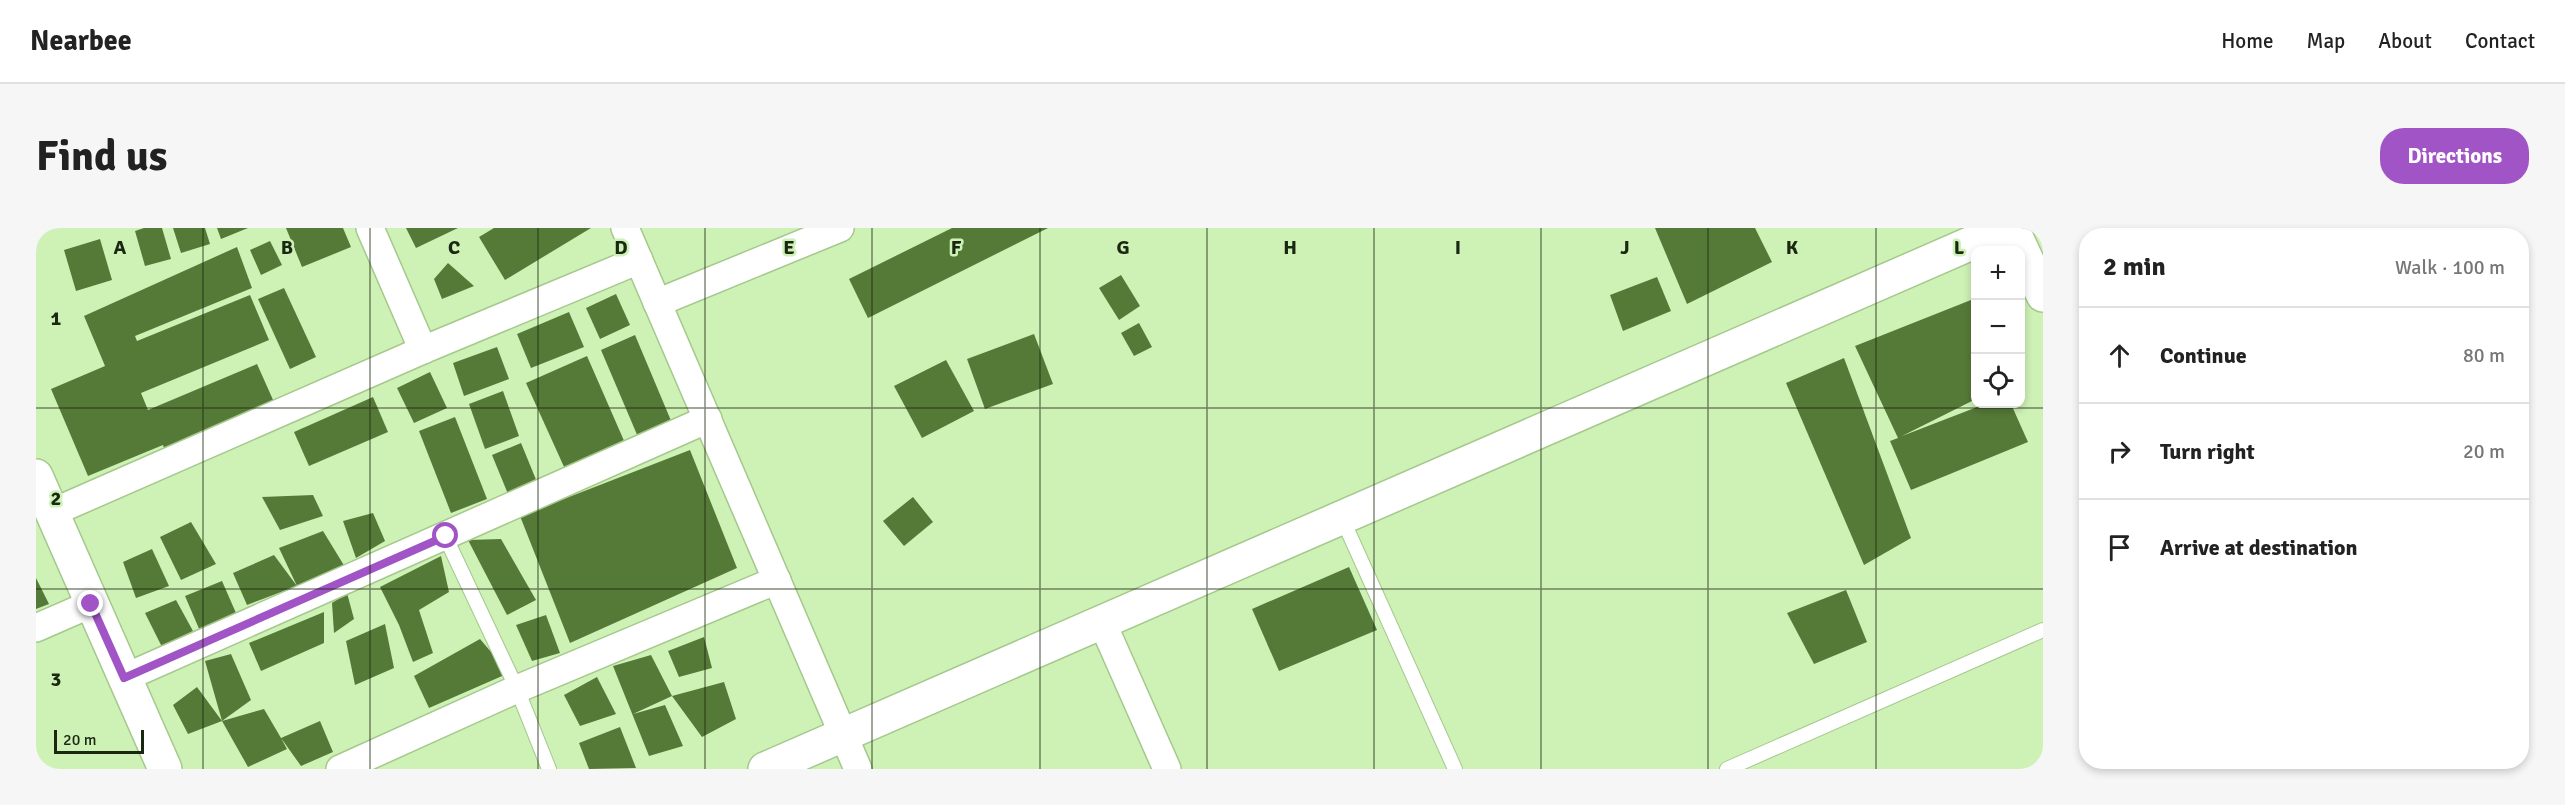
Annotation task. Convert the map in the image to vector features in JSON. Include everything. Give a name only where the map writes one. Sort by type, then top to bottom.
[{"type":"street","points":[[370,228],[423,350]]},
{"type":"street","points":[[625,228],[858,769]]},
{"type":"street","points":[[657,303],[840,228]]},
{"type":"street","points":[[765,769],[2006,228]]},
{"type":"street","points":[[2012,228],[2043,295]]},
{"type":"street","points":[[51,513],[423,350],[639,260]]},
{"type":"street","points":[[124,678],[708,419]]},
{"type":"street","points":[[36,476],[165,769]]},
{"type":"street","points":[[340,769],[517,689],[777,580]]},
{"type":"street","points":[[36,628],[91,604]]},
{"type":"street","points":[[1102,622],[1167,769]]},
{"type":"lane","points":[[1342,518],[1455,769]]},
{"type":"lane","points":[[446,536],[517,689],[549,769]]},
{"type":"lane","points":[[1727,769],[2043,630]]},
{"type":"building","points":[[144,228],[162,228],[171,259],[145,266],[135,231]]},
{"type":"building","points":[[173,228],[205,228],[210,244],[181,253]]},
{"type":"building","points":[[217,228],[248,228],[221,239]]},
{"type":"building","points":[[286,228],[343,228],[351,247],[302,267]]},
{"type":"building","points":[[406,228],[458,228],[416,248]]},
{"type":"building","points":[[494,228],[591,228],[505,280],[479,237]]},
{"type":"building","points":[[952,228],[1048,228],[868,318],[849,279]]},
{"type":"building","points":[[1655,228],[1755,228],[1772,262],[1687,304]]},
{"type":"building","points":[[100,239],[112,280],[76,291],[64,250]]},
{"type":"building","points":[[270,241],[282,265],[261,275],[250,250]]},
{"type":"building","points":[[237,247],[252,288],[135,336],[137,341],[250,295],[269,340],[141,393],[148,410],[257,364],[274,402],[164,448],[163,445],[88,476],[51,389],[105,366],[84,316]]},
{"type":"building","points":[[448,263],[474,286],[442,299],[434,279]]},
{"type":"building","points":[[1121,275],[1140,306],[1119,320],[1099,288]]},
{"type":"building","points":[[1657,277],[1671,311],[1623,331],[1610,295]]},
{"type":"building","points":[[284,288],[316,357],[290,369],[258,299]]},
{"type":"building","points":[[616,294],[630,325],[600,339],[586,308]]},
{"type":"building","points":[[1971,300],[1971,402],[1902,436],[1975,408],[2013,408],[2028,442],[1911,490],[1890,441],[1898,438],[1855,346]]},
{"type":"building","points":[[569,312],[584,347],[531,368],[517,334]]},
{"type":"building","points":[[1139,323],[1152,347],[1134,356],[1121,333]]},
{"type":"building","points":[[1034,334],[1053,384],[985,409],[967,359]]},
{"type":"building","points":[[635,335],[672,423],[638,437],[601,350]]},
{"type":"building","points":[[497,347],[509,379],[464,396],[453,363]]},
{"type":"building","points":[[587,356],[625,443],[565,469],[526,383]]},
{"type":"building","points":[[1844,358],[1911,538],[1864,565],[1786,383]]},
{"type":"building","points":[[946,360],[974,411],[922,438],[894,386]]},
{"type":"building","points":[[430,372],[447,408],[414,423],[397,388]]},
{"type":"building","points":[[503,391],[519,436],[485,449],[469,404]]},
{"type":"building","points":[[373,397],[388,432],[309,466],[294,432]]},
{"type":"building","points":[[455,417],[487,499],[451,513],[419,431]]},
{"type":"building","points":[[521,443],[537,482],[508,494],[492,455]]},
{"type":"building","points":[[690,450],[737,568],[570,643],[520,516]]},
{"type":"building","points":[[313,495],[323,516],[280,530],[262,497]]},
{"type":"building","points":[[913,497],[933,522],[904,546],[883,521]]},
{"type":"building","points":[[373,513],[385,541],[356,558],[343,521]]},
{"type":"building","points":[[191,522],[216,564],[181,580],[160,537]]},
{"type":"building","points":[[323,531],[345,567],[297,586],[279,548]]},
{"type":"building","points":[[501,539],[536,600],[507,615],[468,540]]},
{"type":"building","points":[[152,549],[169,586],[136,598],[123,562]]},
{"type":"building","points":[[274,555],[297,586],[247,605],[233,573]]},
{"type":"building","points":[[441,556],[449,592],[419,610],[433,653],[413,662],[399,625],[380,587]]},
{"type":"building","points":[[1349,567],[1377,630],[1279,671],[1252,609]]},
{"type":"building","points":[[36,578],[49,604],[36,609]]},
{"type":"building","points":[[222,581],[236,613],[200,631],[185,596]]},
{"type":"building","points":[[1846,590],[1867,642],[1814,664],[1787,613]]},
{"type":"building","points":[[347,593],[354,619],[334,633],[332,603]]},
{"type":"building","points":[[176,600],[193,631],[162,647],[145,613]]},
{"type":"building","points":[[324,612],[324,643],[261,671],[249,643]]},
{"type":"building","points":[[546,615],[560,653],[532,661],[516,625]]},
{"type":"building","points":[[385,624],[394,668],[355,685],[346,641]]},
{"type":"building","points":[[704,637],[712,668],[679,677],[668,651]]},
{"type":"building","points":[[480,639],[509,673],[429,708],[414,676]]},
{"type":"building","points":[[231,654],[251,700],[222,721],[205,661]]},
{"type":"building","points":[[651,655],[672,696],[633,714],[665,705],[683,746],[649,756],[613,666]]},
{"type":"building","points":[[597,677],[616,714],[580,726],[564,695]]},
{"type":"building","points":[[724,682],[736,719],[702,737],[672,696]]},
{"type":"building","points":[[197,687],[222,721],[188,734],[173,705]]},
{"type":"building","points":[[264,709],[287,749],[248,767],[222,721]]},
{"type":"building","points":[[320,721],[333,752],[301,766],[281,738]]},
{"type":"building","points":[[620,727],[636,768],[589,769],[579,743]]},
{"type":"route","points":[[91,604],[124,678],[446,536]]}]
